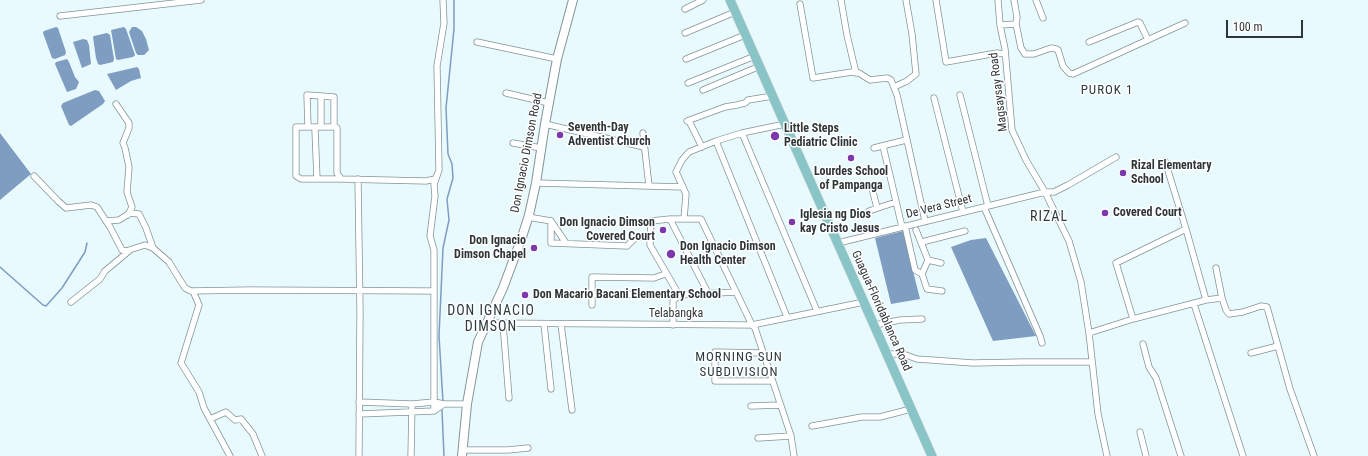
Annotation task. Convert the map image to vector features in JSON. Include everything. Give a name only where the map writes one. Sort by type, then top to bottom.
[{"type":"main road","name":"Guagua-Floridablanca Road","points":[[730,0],[932,456]]},
{"type":"street","points":[[60,16],[201,0]]},
{"type":"street","points":[[434,411],[434,250],[430,236],[435,196],[434,184],[439,170],[437,66],[444,23],[443,0]]},
{"type":"street","name":"Don Ignacio Dimson Road","points":[[462,453],[466,404],[478,342],[485,323],[503,288],[522,238],[528,217],[536,183],[557,59],[573,0]]},
{"type":"street","points":[[685,9],[703,0]]},
{"type":"street","points":[[841,0],[847,36],[856,72]]},
{"type":"street","points":[[894,87],[907,81],[916,74],[912,34],[906,0]]},
{"type":"street","points":[[936,0],[946,62],[997,53],[1005,54]]},
{"type":"street","name":"Magsaysay Road","points":[[998,0],[1012,130],[1026,160],[1045,192],[1068,241],[1080,282],[1089,333],[1098,414],[1107,456]]},
{"type":"street","points":[[1014,0],[1017,17],[1016,24],[1021,48],[1026,54],[1034,54],[1051,48],[1056,49],[1058,50],[1063,66],[1069,73],[1073,74],[1185,24]]},
{"type":"street","points":[[1036,0],[1043,18]]},
{"type":"street","points":[[800,4],[813,78],[856,72],[870,80],[887,78],[894,87],[925,221]]},
{"type":"street","points":[[685,33],[735,12]]},
{"type":"street","points":[[1089,42],[1138,22],[1140,23],[1148,40]]},
{"type":"street","points":[[1000,25],[1016,24]]},
{"type":"street","points":[[686,60],[746,35]]},
{"type":"street","points":[[477,42],[557,59]]},
{"type":"street","points":[[688,84],[755,56]]},
{"type":"street","points":[[703,90],[760,66]]},
{"type":"street","points":[[506,93],[549,103]]},
{"type":"street","points":[[308,127],[307,95],[334,97],[334,127],[337,128],[337,173],[341,179]]},
{"type":"street","points":[[960,95],[986,207],[1042,343]]},
{"type":"street","points":[[317,179],[315,130],[319,127],[321,96]]},
{"type":"street","points":[[702,147],[688,121],[725,107],[745,103],[748,100],[773,96]]},
{"type":"street","points":[[934,98],[963,212]]},
{"type":"street","points":[[116,104],[129,123],[129,128],[123,143],[126,148],[129,167],[127,192],[132,207],[128,215]]},
{"type":"street","points":[[545,124],[644,147]]},
{"type":"street","points":[[684,219],[686,194],[676,172],[677,168],[689,152],[716,141],[742,133],[785,124]]},
{"type":"street","points":[[334,127],[296,127],[296,176],[301,179],[426,181],[435,179]]},
{"type":"street","points":[[642,133],[649,186]]},
{"type":"street","points":[[742,133],[817,311]]},
{"type":"street","points":[[874,148],[906,140]]},
{"type":"street","points":[[716,141],[787,317]]},
{"type":"street","points":[[513,143],[542,148]]},
{"type":"street","points":[[883,146],[896,202],[916,270],[922,274]]},
{"type":"street","name":"De Vera Street","points":[[838,243],[904,226],[915,227],[925,221],[1045,192],[1054,192],[1068,186],[1116,157]]},
{"type":"street","points":[[1165,161],[1206,300]]},
{"type":"street","points":[[34,176],[66,208],[91,205],[97,207],[122,250],[126,251],[145,245],[153,248],[168,262],[185,288],[194,291],[434,291]]},
{"type":"street","points":[[358,179],[360,312],[359,456]]},
{"type":"street","points":[[536,183],[683,187]]},
{"type":"street","points":[[872,188],[877,208]]},
{"type":"street","points":[[869,211],[896,202]]},
{"type":"street","points":[[106,221],[119,220],[130,213],[139,214],[153,248]]},
{"type":"street","points":[[528,217],[551,221],[566,243]]},
{"type":"street","points":[[670,219],[708,293]]},
{"type":"street","points":[[679,295],[650,246],[651,221],[670,219],[701,219],[752,325],[755,328],[762,353],[791,436],[794,456]]},
{"type":"street","points":[[551,221],[551,243],[628,246],[635,238],[650,235]]},
{"type":"street","points":[[915,227],[928,260],[922,274],[926,289],[942,291]]},
{"type":"street","points":[[1133,319],[1116,263],[1186,228]]},
{"type":"street","points":[[922,242],[965,231]]},
{"type":"street","points":[[71,302],[100,280],[105,271],[131,249]]},
{"type":"street","points":[[928,260],[941,263]]},
{"type":"street","points":[[1216,268],[1222,298],[1229,314],[1243,312],[1261,306],[1267,307],[1290,389],[1314,456]]},
{"type":"street","points":[[592,305],[592,277],[654,278],[666,274]]},
{"type":"street","points":[[194,291],[199,305],[181,363],[199,392],[204,408],[230,456]]},
{"type":"street","points":[[592,294],[679,295],[736,292]]},
{"type":"street","points":[[673,325],[673,301],[679,295]]},
{"type":"street","points":[[1089,333],[1133,319],[1206,300],[1222,298]]},
{"type":"street","name":"Telabangka","points":[[485,323],[752,325],[864,302]]},
{"type":"street","points":[[1194,304],[1243,456]]},
{"type":"street","points":[[874,326],[900,320],[922,319]]},
{"type":"street","points":[[503,324],[509,398]]},
{"type":"street","points":[[544,324],[551,389]]},
{"type":"street","points":[[561,324],[572,410]]},
{"type":"street","points":[[1143,344],[1150,367],[1156,378],[1181,456]]},
{"type":"street","points":[[1251,353],[1278,346]]},
{"type":"street","points":[[762,353],[715,352],[715,381],[772,381]]},
{"type":"street","points":[[887,354],[903,354],[916,359],[973,363],[1092,362]]},
{"type":"street","points":[[359,402],[412,404],[434,402],[444,404],[466,404]]},
{"type":"street","points":[[411,456],[412,404]]},
{"type":"street","points":[[359,414],[434,411],[444,404]]},
{"type":"street","points":[[751,406],[780,405]]},
{"type":"street","points":[[812,426],[862,418],[880,417],[911,409]]},
{"type":"street","points":[[210,419],[226,412],[235,420],[241,419],[253,434],[262,456]]},
{"type":"street","points":[[1140,432],[1146,456]]},
{"type":"street","points":[[758,438],[791,436]]},
{"type":"street","points":[[462,453],[528,448]]},
{"type":"water","points":[[56,27],[58,28],[66,52],[65,55],[55,59],[52,58],[43,33],[44,31]]},
{"type":"water","points":[[124,27],[135,55],[133,57],[118,60],[116,59],[111,30]]},
{"type":"water","points":[[132,27],[136,27],[142,31],[146,39],[149,50],[144,55],[138,55],[136,53],[129,32]]},
{"type":"water","points":[[107,33],[110,35],[114,59],[113,62],[100,65],[98,64],[96,58],[93,37]]},
{"type":"water","points":[[83,39],[87,40],[89,45],[91,64],[82,68],[73,42]]},
{"type":"water","points":[[67,59],[75,77],[79,82],[76,89],[67,92],[55,64],[56,62]]},
{"type":"water","points":[[137,67],[141,78],[131,81],[116,90],[107,74]]},
{"type":"water","points":[[95,90],[99,91],[105,101],[103,104],[71,126],[69,125],[61,106],[63,103]]},
{"type":"water","points":[[0,133],[31,174],[0,200]]},
{"type":"water","points":[[903,231],[920,299],[891,304],[875,238]]},
{"type":"water","points":[[986,238],[1036,336],[993,341],[951,247],[971,240]]},
{"type":"waterway","points":[[443,402],[439,336],[443,248],[449,220],[447,199],[453,178],[452,164],[448,154],[446,108],[454,29],[454,0]]},
{"type":"waterway","points":[[0,267],[46,306],[62,288],[85,252],[87,243]]},
{"type":"waterway","points":[[442,410],[444,456]]},
{"type":"place","name":"Seventh-Day Adventist Church","points":[[560,135]]},
{"type":"place","name":"Little Steps Pediatric Clinic","points":[[775,136]]},
{"type":"place","name":"Lourdes School of Pampanga","points":[[851,158]]},
{"type":"place","name":"Rizal Elementary School","points":[[1123,173]]},
{"type":"place","name":"Covered Court","points":[[1105,213]]},
{"type":"place","name":"Iglesia ng Dios kay Cristo Jesus","points":[[792,222]]},
{"type":"place","name":"Don Ignacio Dimson Covered Court","points":[[663,230]]},
{"type":"place","name":"Don Ignacio Dimson Chapel","points":[[534,248]]},
{"type":"place","name":"Don Ignacio Dimson Health Center","points":[[671,254]]},
{"type":"place","name":"Don Macario Bacani Elementary School","points":[[525,295]]},
{"type":"district","name":"PUROK 1","points":[[1107,91]]},
{"type":"district","name":"RIZAL","points":[[1049,217]]},
{"type":"district","name":"DON IGNACIO DIMSON","points":[[491,320]]},
{"type":"district","name":"MORNING SUN SUBDIVISION","points":[[739,366]]}]
